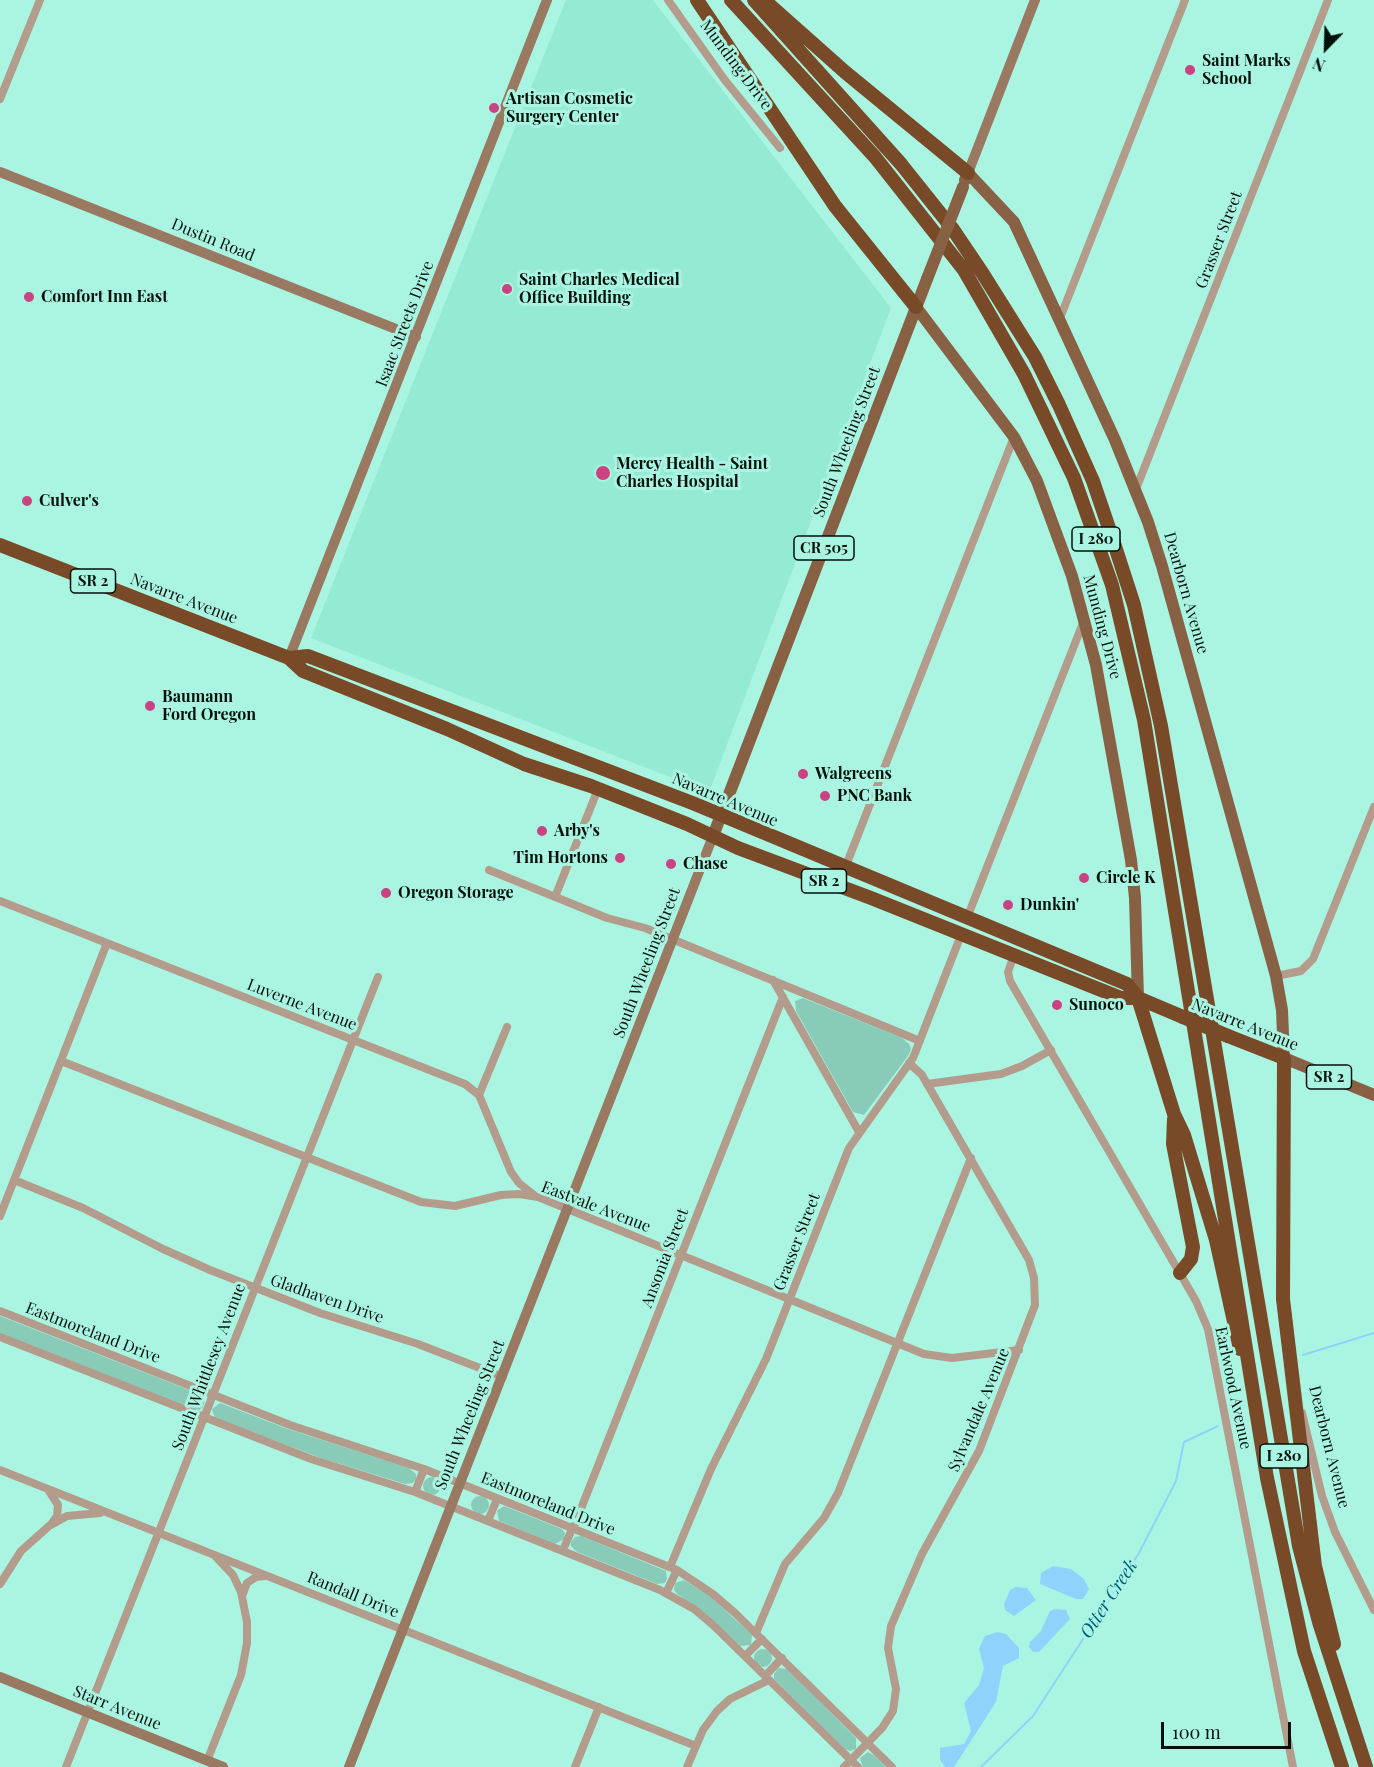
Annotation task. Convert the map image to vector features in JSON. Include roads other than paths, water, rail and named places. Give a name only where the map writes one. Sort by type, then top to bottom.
[{"type":"highway","points":[[697,0],[835,206],[916,307]]},
{"type":"highway","name":"I 280","points":[[731,0],[875,158],[952,253],[1024,374],[1074,478],[1112,585],[1144,720],[1267,1478],[1304,1651],[1342,1767]]},
{"type":"highway","name":"I 280","points":[[754,0],[901,164],[971,255],[1035,357],[1078,448],[1110,530],[1134,605],[1161,726],[1299,1546],[1319,1622],[1366,1767]]},
{"type":"highway","points":[[764,0],[845,72],[968,173]]},
{"type":"highway","name":"Navarre Avenue","points":[[0,545],[289,658],[303,671],[447,729],[473,743],[524,764],[598,789],[1121,998],[1138,998],[1284,1058]]},
{"type":"highway","name":"Navarre Avenue","points":[[289,658],[308,656],[430,705],[438,706],[599,767],[1127,984],[1138,998]]},
{"type":"highway","points":[[359,694],[389,699],[419,710],[430,705]]},
{"type":"highway","points":[[473,743],[478,734],[482,733],[569,765],[599,767]]},
{"type":"highway","points":[[962,935],[966,928],[971,927],[1021,940]]},
{"type":"highway","points":[[991,947],[1024,951],[1080,973],[1084,973],[1087,967]]},
{"type":"highway","points":[[1138,998],[1174,1114],[1184,1135],[1215,1240],[1235,1332],[1257,1406]]},
{"type":"highway","points":[[1284,1058],[1283,1299],[1315,1566],[1351,1726]]},
{"type":"highway","points":[[1174,1114],[1173,1144],[1193,1247],[1191,1259],[1180,1272]]},
{"type":"main road","name":"South Wheeling Street","points":[[713,836],[968,173]]},
{"type":"main road","name":"Dearborn Avenue","points":[[968,173],[1014,222],[1060,318],[1136,489],[1162,566],[1276,976],[1282,1010],[1284,1058]]},
{"type":"main road","name":"Munding Drive","points":[[916,307],[1014,437],[1037,481],[1085,619],[1107,718],[1131,860],[1135,897],[1138,998]]},
{"type":"main road","name":"Navarre Avenue","points":[[1284,1058],[1374,1095]]},
{"type":"street","points":[[0,99],[40,0]]},
{"type":"street","name":"Isaac Streets Drive","points":[[289,658],[547,0]]},
{"type":"street","name":"Munding Drive","points":[[668,0],[724,79],[780,148]]},
{"type":"street","name":"South Wheeling Street","points":[[968,173],[1035,0]]},
{"type":"street","points":[[1060,318],[1185,0]]},
{"type":"street","name":"Grasser Street","points":[[1136,489],[1328,0]]},
{"type":"street","name":"Dustin Road","points":[[0,172],[416,337]]},
{"type":"street","points":[[845,868],[1014,437]]},
{"type":"street","points":[[967,918],[1085,619]]},
{"type":"street","points":[[555,897],[598,789]]},
{"type":"street","points":[[1276,976],[1301,971],[1314,959],[1373,812]]},
{"type":"street","name":"South Wheeling Street","points":[[349,1767],[569,1210],[713,836]]},
{"type":"street","points":[[489,870],[673,940],[920,1041]]},
{"type":"street","name":"Luverne Avenue","points":[[0,901],[460,1081],[479,1095]]},
{"type":"street","name":"Grasser Street","points":[[666,1593],[704,1484],[757,1377],[858,1131],[909,1063],[962,935]]},
{"type":"street","points":[[0,1216],[107,943]]},
{"type":"street","name":"Earlwood Avenue","points":[[1014,955],[1008,977],[1180,1272],[1208,1329],[1293,1767]]},
{"type":"street","name":"South Whittlesey Avenue","points":[[66,1767],[378,977]]},
{"type":"street","points":[[773,980],[858,1131]]},
{"type":"street","name":"Ansonia Street","points":[[563,1550],[783,997]]},
{"type":"street","points":[[507,1027],[479,1095],[511,1172],[524,1187],[538,1197]]},
{"type":"street","points":[[927,1083],[1001,1074],[1022,1066],[1051,1050]]},
{"type":"street","name":"Eastvale Avenue","points":[[61,1061],[429,1204],[464,1205],[510,1194],[538,1197],[924,1354],[947,1358],[1019,1350]]},
{"type":"street","name":"Sylvandale Avenue","points":[[844,1767],[888,1721],[895,1702],[896,1689],[888,1648],[891,1626],[922,1554],[979,1451],[1034,1309],[1033,1272],[1026,1255],[927,1083],[909,1063]]},
{"type":"street","points":[[756,1633],[784,1564],[824,1518],[838,1493],[971,1158]]},
{"type":"street","name":"Gladhaven Drive","points":[[14,1180],[75,1204],[163,1249],[255,1288],[326,1316],[418,1344],[503,1377]]},
{"type":"street","name":"Eastmoreland Drive","points":[[0,1311],[311,1432],[424,1470],[674,1569],[721,1600],[892,1767]]},
{"type":"street","points":[[0,1337],[311,1459],[415,1491],[666,1593],[706,1619],[858,1767]]},
{"type":"street","name":"Dearborn Avenue","points":[[1289,1354],[1322,1496],[1335,1532],[1374,1610]]},
{"type":"street","name":"Randall Drive","points":[[0,1470],[696,1746]]},
{"type":"street","points":[[415,1491],[424,1470]]},
{"type":"street","points":[[44,1488],[58,1505],[57,1516],[49,1526]]},
{"type":"street","points":[[488,1521],[497,1499]]},
{"type":"street","points":[[0,1584],[21,1551],[61,1518],[79,1513],[112,1515]]},
{"type":"street","points":[[207,1761],[243,1668],[247,1632],[243,1600],[233,1575],[210,1553]]},
{"type":"street","points":[[243,1600],[245,1587],[252,1580],[270,1576]]},
{"type":"street","points":[[745,1656],[762,1639]]},
{"type":"street","points":[[687,1767],[709,1719],[721,1706],[767,1678],[782,1658]]},
{"type":"street","name":"Starr Avenue","points":[[0,1677],[223,1767]]},
{"type":"street","points":[[575,1767],[599,1707]]},
{"type":"waterway","name":"Otter Creek","points":[[1303,1355],[1374,1333]]},
{"type":"waterway","name":"Otter Creek","points":[[981,1767],[1033,1716],[1139,1553],[1176,1481],[1184,1442],[1218,1426]]},
{"type":"place","name":"Saint Marks School","points":[[1190,70]]},
{"type":"place","name":"Artisan Cosmetic Surgery Center","points":[[494,108]]},
{"type":"place","name":"Saint Charles Medical Office Building","points":[[507,289]]},
{"type":"place","name":"Comfort Inn East","points":[[29,297]]},
{"type":"place","name":"Mercy Health - Saint Charles Hospital","points":[[603,473]]},
{"type":"place","name":"Culver's","points":[[27,501]]},
{"type":"place","name":"Baumann Ford Oregon","points":[[150,706]]},
{"type":"place","name":"Walgreens","points":[[803,774]]},
{"type":"place","name":"PNC Bank","points":[[825,796]]},
{"type":"place","name":"Arby's","points":[[542,831]]},
{"type":"place","name":"Tim Hortons","points":[[620,858]]},
{"type":"place","name":"Chase","points":[[671,864]]},
{"type":"place","name":"Circle K","points":[[1084,878]]},
{"type":"place","name":"Oregon Storage","points":[[386,893]]},
{"type":"place","name":"Dunkin'","points":[[1008,905]]},
{"type":"place","name":"Sunoco","points":[[1057,1005]]}]
